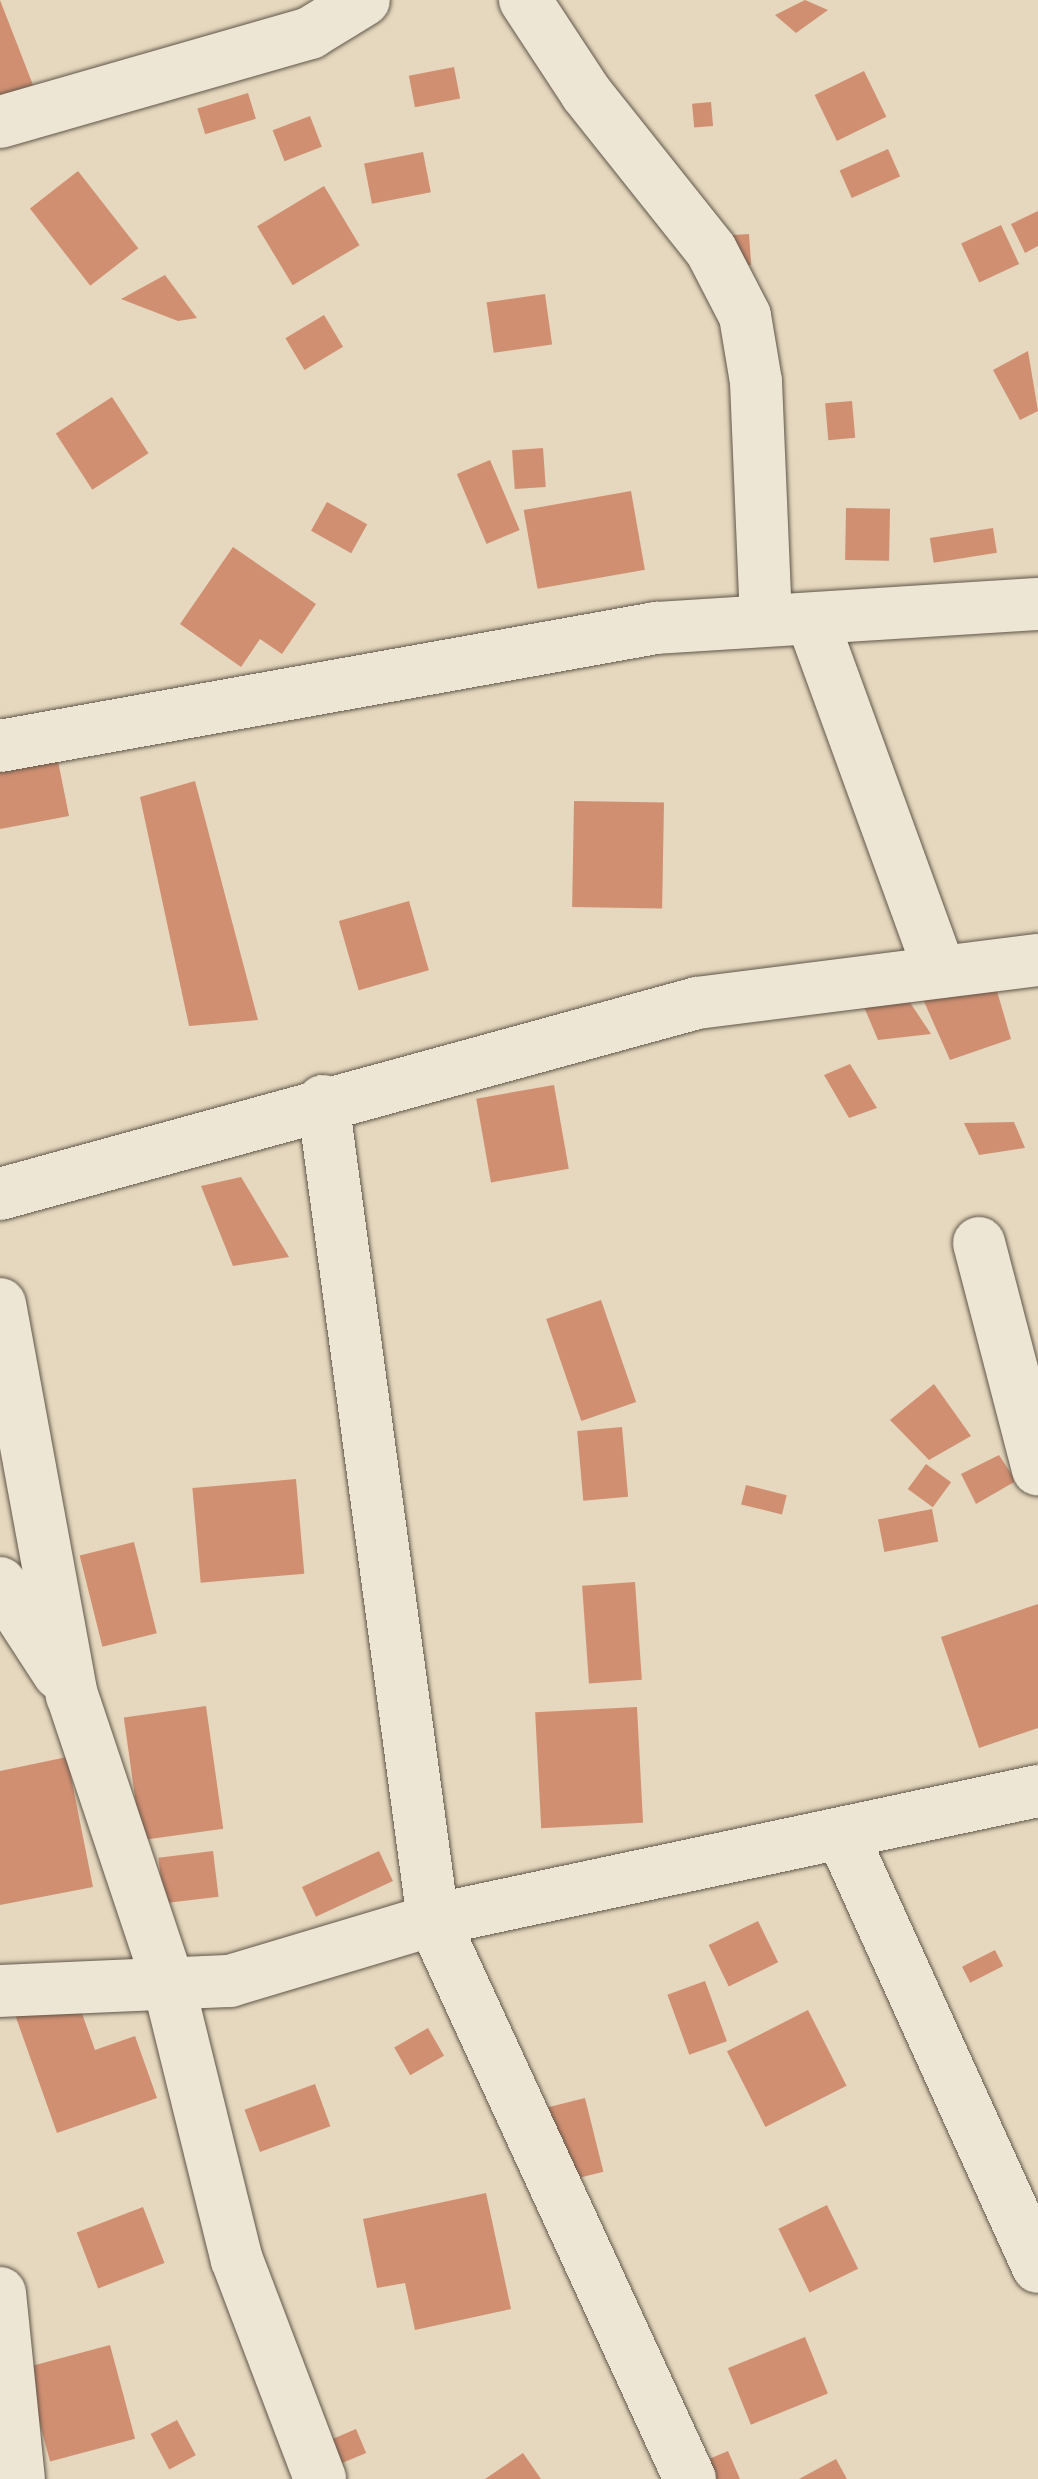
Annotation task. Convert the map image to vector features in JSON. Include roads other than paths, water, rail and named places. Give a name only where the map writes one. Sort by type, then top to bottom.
[{"type":"street","points":[[0,122],[310,33],[364,0]]},
{"type":"street","points":[[526,0],[586,94],[711,250],[744,316],[789,619],[940,968]]},
{"type":"street","points":[[0,746],[656,628],[1038,604]]},
{"type":"street","points":[[0,1194],[322,1101],[697,1003],[940,968],[1038,960]]},
{"type":"street","points":[[322,1101],[433,1920],[690,2479]]},
{"type":"street","points":[[979,1243],[1038,1470]]},
{"type":"street","points":[[0,1304],[72,1695],[168,1982],[237,2260],[320,2479]]},
{"type":"street","points":[[0,1583],[72,1695]]},
{"type":"street","points":[[0,1991],[230,1981],[433,1920],[1038,1792]]},
{"type":"street","points":[[842,1836],[1038,2267]]},
{"type":"street","points":[[0,2294],[18,2479]]}]
